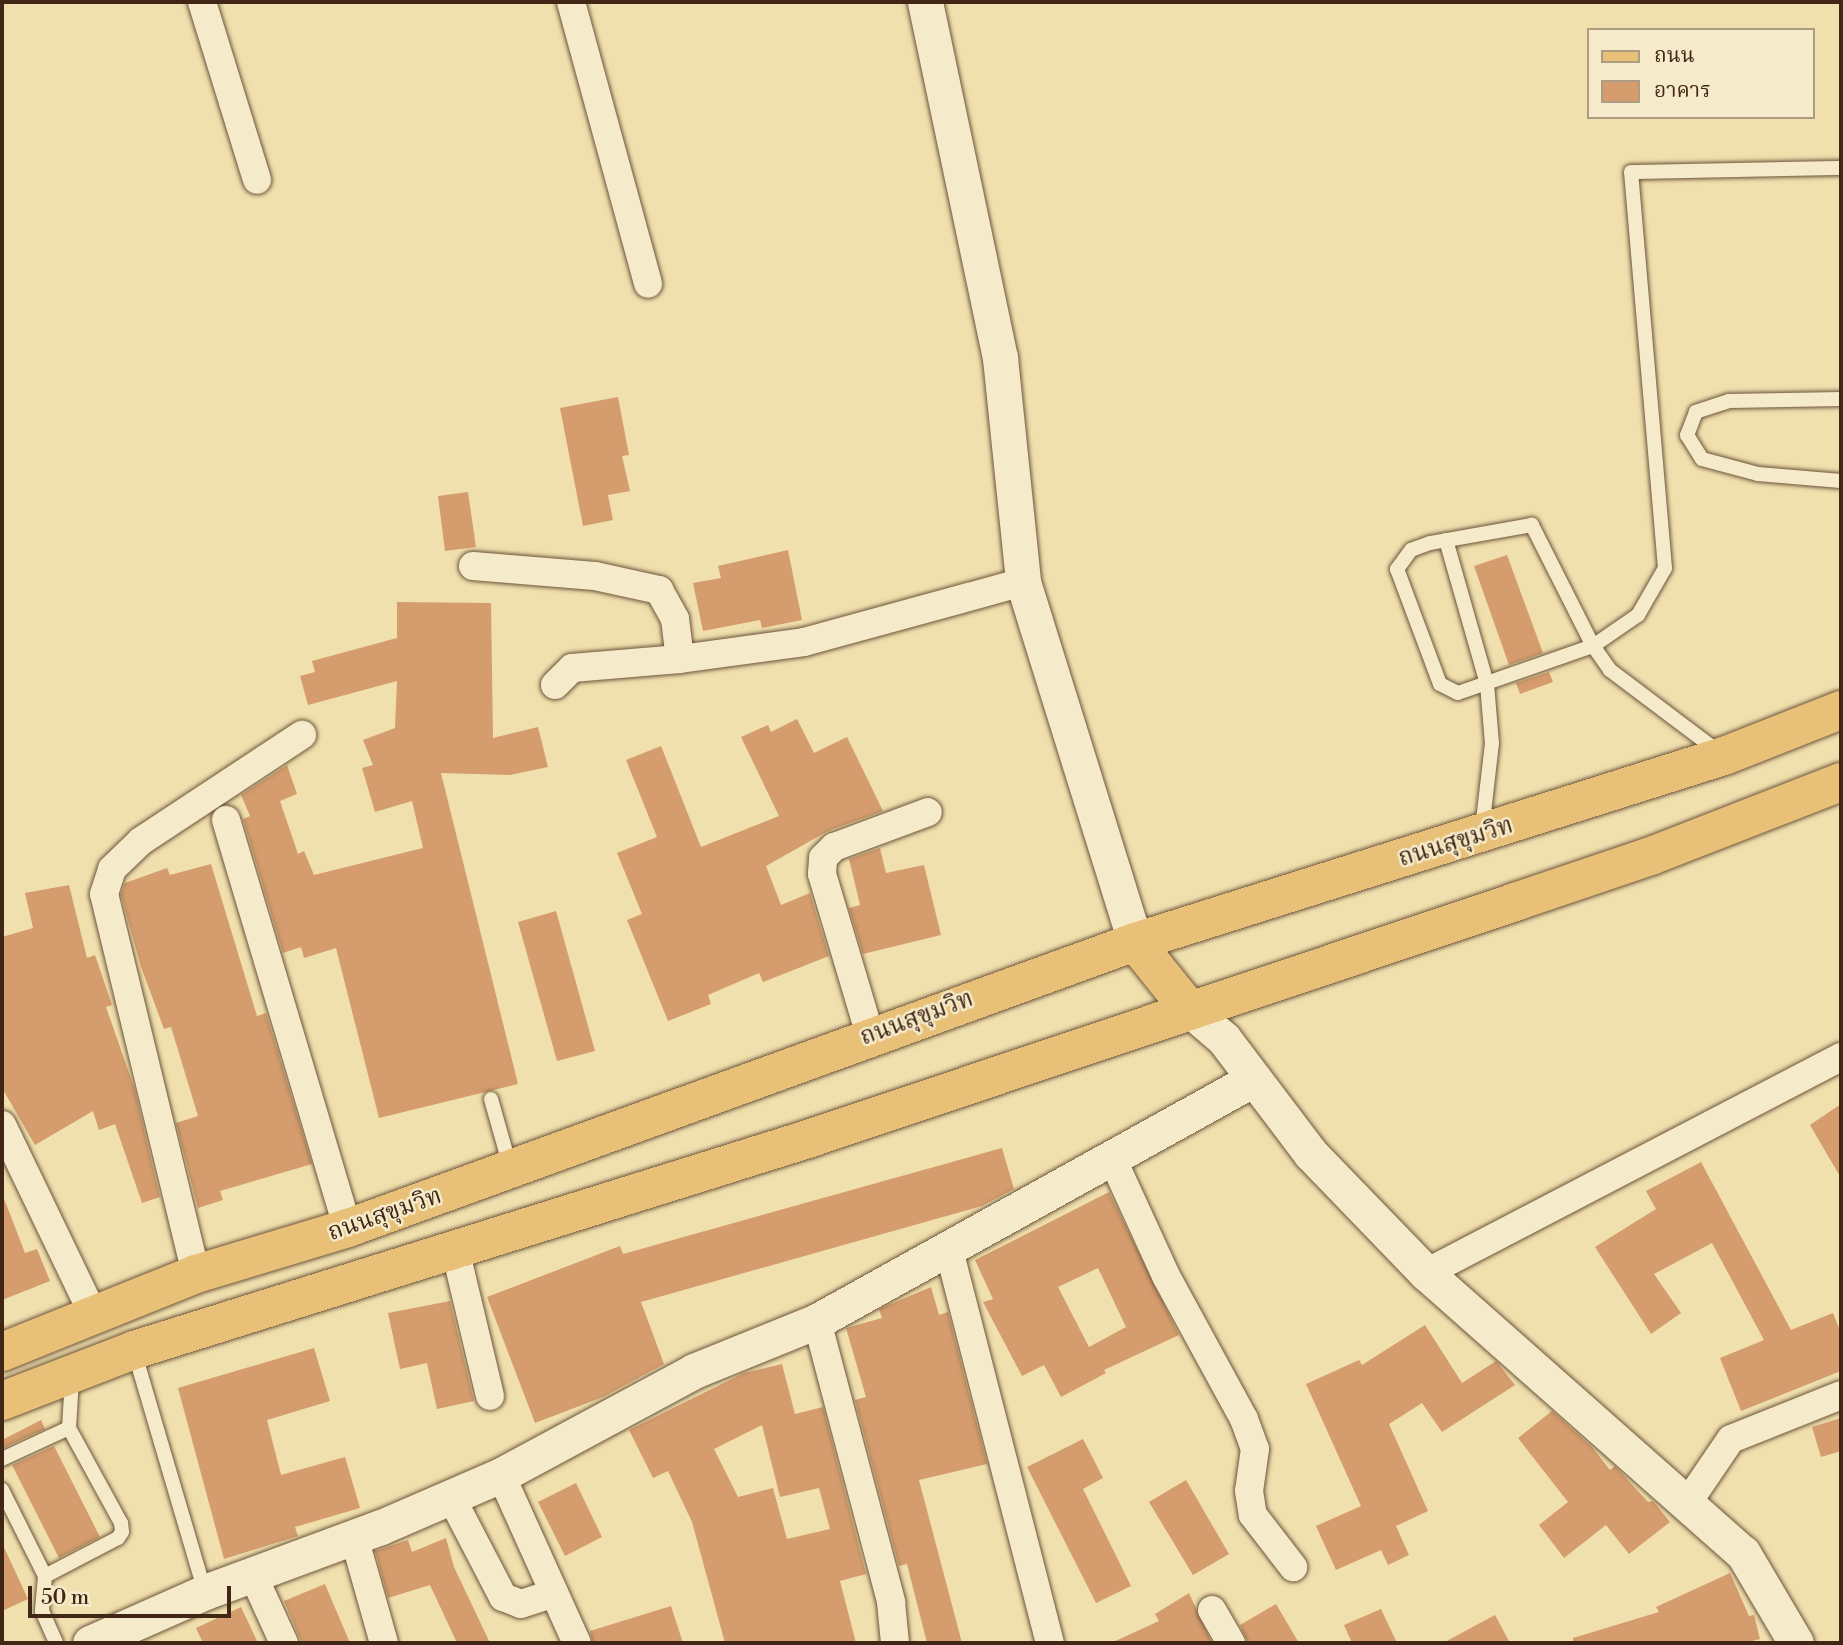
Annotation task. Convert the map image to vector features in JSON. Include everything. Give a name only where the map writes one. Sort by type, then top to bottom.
[{"type":"main road","name":"ถนนสุขุมวิท","points":[[2,1352],[196,1274],[348,1228],[511,1171],[870,1035],[1135,942],[1481,835],[1724,756],[1841,710]]},
{"type":"main road","points":[[2,1401],[134,1350],[808,1139],[1188,1008],[1651,856],[1841,782]]},
{"type":"main road","points":[[1135,942],[1188,1008]]},
{"type":"main road","points":[[241,1261],[255,1313]]},
{"type":"street","points":[[202,2],[257,180]]},
{"type":"street","points":[[570,2],[648,284]]},
{"type":"street","points":[[925,2],[1000,358],[1023,582],[1135,942]]},
{"type":"street","points":[[473,566],[595,576],[659,590],[675,619],[680,659]]},
{"type":"street","points":[[555,685],[572,668],[680,659],[804,642],[1023,582]]},
{"type":"street","points":[[196,1274],[105,914],[104,894],[112,869],[142,841],[302,736]]},
{"type":"street","points":[[870,1035],[822,874],[822,858],[834,847],[928,812]]},
{"type":"street","points":[[226,820],[348,1228]]},
{"type":"street","points":[[1188,1008],[1224,1040],[1311,1154],[1426,1273],[1743,1553],[1797,1643]]},
{"type":"street","points":[[1426,1273],[1841,1057]]},
{"type":"street","points":[[99,1642],[205,1592],[354,1537],[501,1475],[694,1371],[817,1321],[1252,1080]]},
{"type":"street","points":[[2,1125],[62,1255],[93,1314]]},
{"type":"street","points":[[1112,1158],[1166,1276],[1244,1419],[1255,1448],[1249,1490],[1253,1516],[1293,1567]]},
{"type":"street","points":[[2,1172],[62,1255]]},
{"type":"street","points":[[455,1249],[490,1396]]},
{"type":"street","points":[[949,1250],[1050,1643]]},
{"type":"street","points":[[817,1321],[891,1602],[895,1643]]},
{"type":"street","points":[[1688,1502],[1731,1439],[1841,1395]]},
{"type":"street","points":[[501,1475],[577,1643]]},
{"type":"street","points":[[451,1497],[503,1597],[521,1604],[554,1593]]},
{"type":"street","points":[[354,1537],[384,1643]]},
{"type":"street","points":[[253,1575],[284,1643]]},
{"type":"street","points":[[1212,1610],[1231,1643]]},
{"type":"lane","points":[[1724,756],[1609,670],[1593,646],[1532,525],[1446,540],[1411,550],[1397,569],[1440,684],[1458,693],[1593,646],[1638,615],[1665,568],[1631,172],[1841,168]]},
{"type":"lane","points":[[1841,399],[1729,401],[1696,412],[1687,435],[1702,460],[1758,474],[1841,481]]},
{"type":"lane","points":[[1446,540],[1487,684],[1492,743],[1481,835]]},
{"type":"lane","points":[[491,1100],[511,1171]]},
{"type":"lane","points":[[134,1350],[205,1592]]},
{"type":"lane","points":[[45,1576],[118,1538],[122,1532],[121,1523],[69,1427],[72,1374]]},
{"type":"lane","points":[[2,1459],[69,1427]]},
{"type":"lane","points":[[2,1490],[45,1576],[42,1611],[56,1643]]},
{"type":"building","points":[[618,397],[629,455],[622,456],[630,491],[608,495],[613,520],[583,526],[560,408]]},
{"type":"building","points":[[468,492],[476,547],[445,551],[438,496]]},
{"type":"building","points":[[788,550],[802,620],[762,628],[760,620],[703,631],[693,583],[721,578],[718,566]]},
{"type":"building","points":[[1507,555],[1543,653],[1509,665],[1474,566]]},
{"type":"building","points":[[397,602],[491,603],[493,738],[538,727],[548,767],[510,775],[441,773],[518,1084],[379,1118],[336,948],[304,958],[301,947],[283,953],[243,819],[250,816],[241,795],[287,765],[297,794],[280,801],[298,854],[304,851],[314,875],[423,848],[412,801],[375,812],[362,768],[373,765],[363,740],[395,728],[397,681],[308,705],[300,676],[315,672],[312,661],[397,638]]},
{"type":"building","points":[[1549,672],[1553,682],[1520,694],[1516,683]]},
{"type":"building","points":[[797,719],[814,753],[847,737],[883,811],[828,831],[766,866],[781,905],[810,893],[829,956],[763,982],[759,973],[708,995],[711,1004],[668,1021],[627,920],[642,914],[617,853],[657,837],[626,760],[661,746],[701,847],[779,816],[741,737],[768,725],[771,732]]},
{"type":"building","points":[[880,848],[886,873],[924,865],[941,935],[863,954],[849,908],[860,905],[849,859]]},
{"type":"building","points":[[211,864],[257,1016],[266,1013],[312,1164],[220,1191],[223,1200],[198,1208],[176,1123],[198,1116],[171,1027],[164,1029],[141,967],[121,895],[125,883],[167,868],[170,875]]},
{"type":"building","points":[[69,885],[87,958],[95,955],[112,1005],[106,1007],[134,1087],[160,1197],[142,1203],[115,1124],[99,1130],[93,1111],[35,1145],[2,1088],[2,937],[33,928],[25,893]]},
{"type":"building","points":[[556,911],[595,1051],[557,1061],[518,922]]},
{"type":"building","points":[[1841,1104],[1841,1178],[1810,1125]]},
{"type":"building","points":[[1002,1148],[1014,1189],[982,1206],[641,1302],[664,1364],[603,1397],[535,1423],[487,1297],[620,1246],[623,1254]]},
{"type":"building","points":[[1701,1162],[1791,1330],[1833,1313],[1841,1333],[1841,1371],[1741,1411],[1720,1358],[1764,1340],[1712,1243],[1654,1274],[1681,1313],[1651,1334],[1595,1247],[1656,1209],[1646,1191]]},
{"type":"building","points":[[1109,1192],[1179,1335],[1104,1370],[1106,1373],[1061,1397],[1044,1365],[1022,1376],[983,1302],[993,1299],[975,1260]],"holes":[[[1098,1268],[1126,1327],[1089,1347],[1058,1287]]]},
{"type":"building","points":[[3,1196],[25,1253],[37,1249],[50,1281],[2,1300]]},
{"type":"building","points":[[931,1287],[939,1315],[948,1312],[987,1464],[919,1480],[962,1643],[927,1643],[907,1564],[899,1566],[855,1400],[866,1397],[846,1328],[882,1318],[879,1309]]},
{"type":"building","points":[[450,1301],[474,1401],[437,1409],[427,1363],[400,1369],[388,1313]]},
{"type":"building","points":[[1425,1325],[1462,1383],[1496,1361],[1515,1385],[1442,1432],[1422,1403],[1389,1424],[1428,1511],[1396,1526],[1409,1555],[1388,1565],[1381,1550],[1336,1570],[1316,1526],[1361,1506],[1306,1384],[1359,1360],[1362,1365]]},
{"type":"building","points":[[314,1348],[330,1401],[267,1420],[281,1475],[345,1457],[360,1508],[295,1527],[298,1536],[224,1559],[178,1388]]},
{"type":"building","points":[[782,1364],[795,1414],[823,1407],[866,1574],[840,1581],[856,1643],[725,1643],[692,1522],[668,1471],[653,1478],[629,1430],[744,1373]],"holes":[[[762,1425],[780,1497],[819,1488],[830,1529],[787,1539],[773,1488],[738,1497],[714,1449]]]},
{"type":"building","points":[[1552,1411],[1592,1447],[1610,1470],[1615,1466],[1648,1502],[1653,1501],[1670,1522],[1629,1554],[1606,1525],[1564,1558],[1539,1525],[1568,1502],[1518,1438]]},
{"type":"building","points":[[1841,1418],[1841,1451],[1821,1457],[1812,1427]]},
{"type":"building","points":[[41,1420],[45,1429],[3,1448],[2,1440]]},
{"type":"building","points":[[1083,1439],[1103,1478],[1083,1489],[1131,1586],[1096,1603],[1027,1467]]},
{"type":"building","points":[[54,1446],[100,1537],[59,1558],[12,1465]]},
{"type":"building","points":[[1186,1480],[1229,1554],[1193,1575],[1149,1502]]},
{"type":"building","points":[[576,1483],[602,1537],[565,1556],[538,1502]]},
{"type":"building","points":[[446,1538],[454,1567],[490,1643],[457,1643],[430,1585],[388,1598],[375,1551],[408,1540],[412,1552]]},
{"type":"building","points":[[2,1543],[28,1599],[2,1611]]},
{"type":"building","points":[[1730,1573],[1749,1616],[1754,1615],[1760,1639],[1744,1643],[1573,1643],[1573,1638],[1659,1612],[1656,1607]]},
{"type":"building","points":[[325,1584],[350,1643],[302,1643],[284,1601]]},
{"type":"building","points":[[1189,1593],[1212,1643],[1111,1643],[1159,1621],[1155,1614]]},
{"type":"building","points":[[1276,1604],[1299,1643],[1248,1643],[1240,1625]]},
{"type":"building","points":[[671,1606],[683,1643],[593,1643],[590,1631]]},
{"type":"building","points":[[241,1607],[258,1643],[203,1643],[196,1628]]},
{"type":"building","points":[[1381,1609],[1397,1643],[1352,1643],[1344,1625]]},
{"type":"building","points":[[1495,1615],[1510,1643],[1443,1643]]}]
